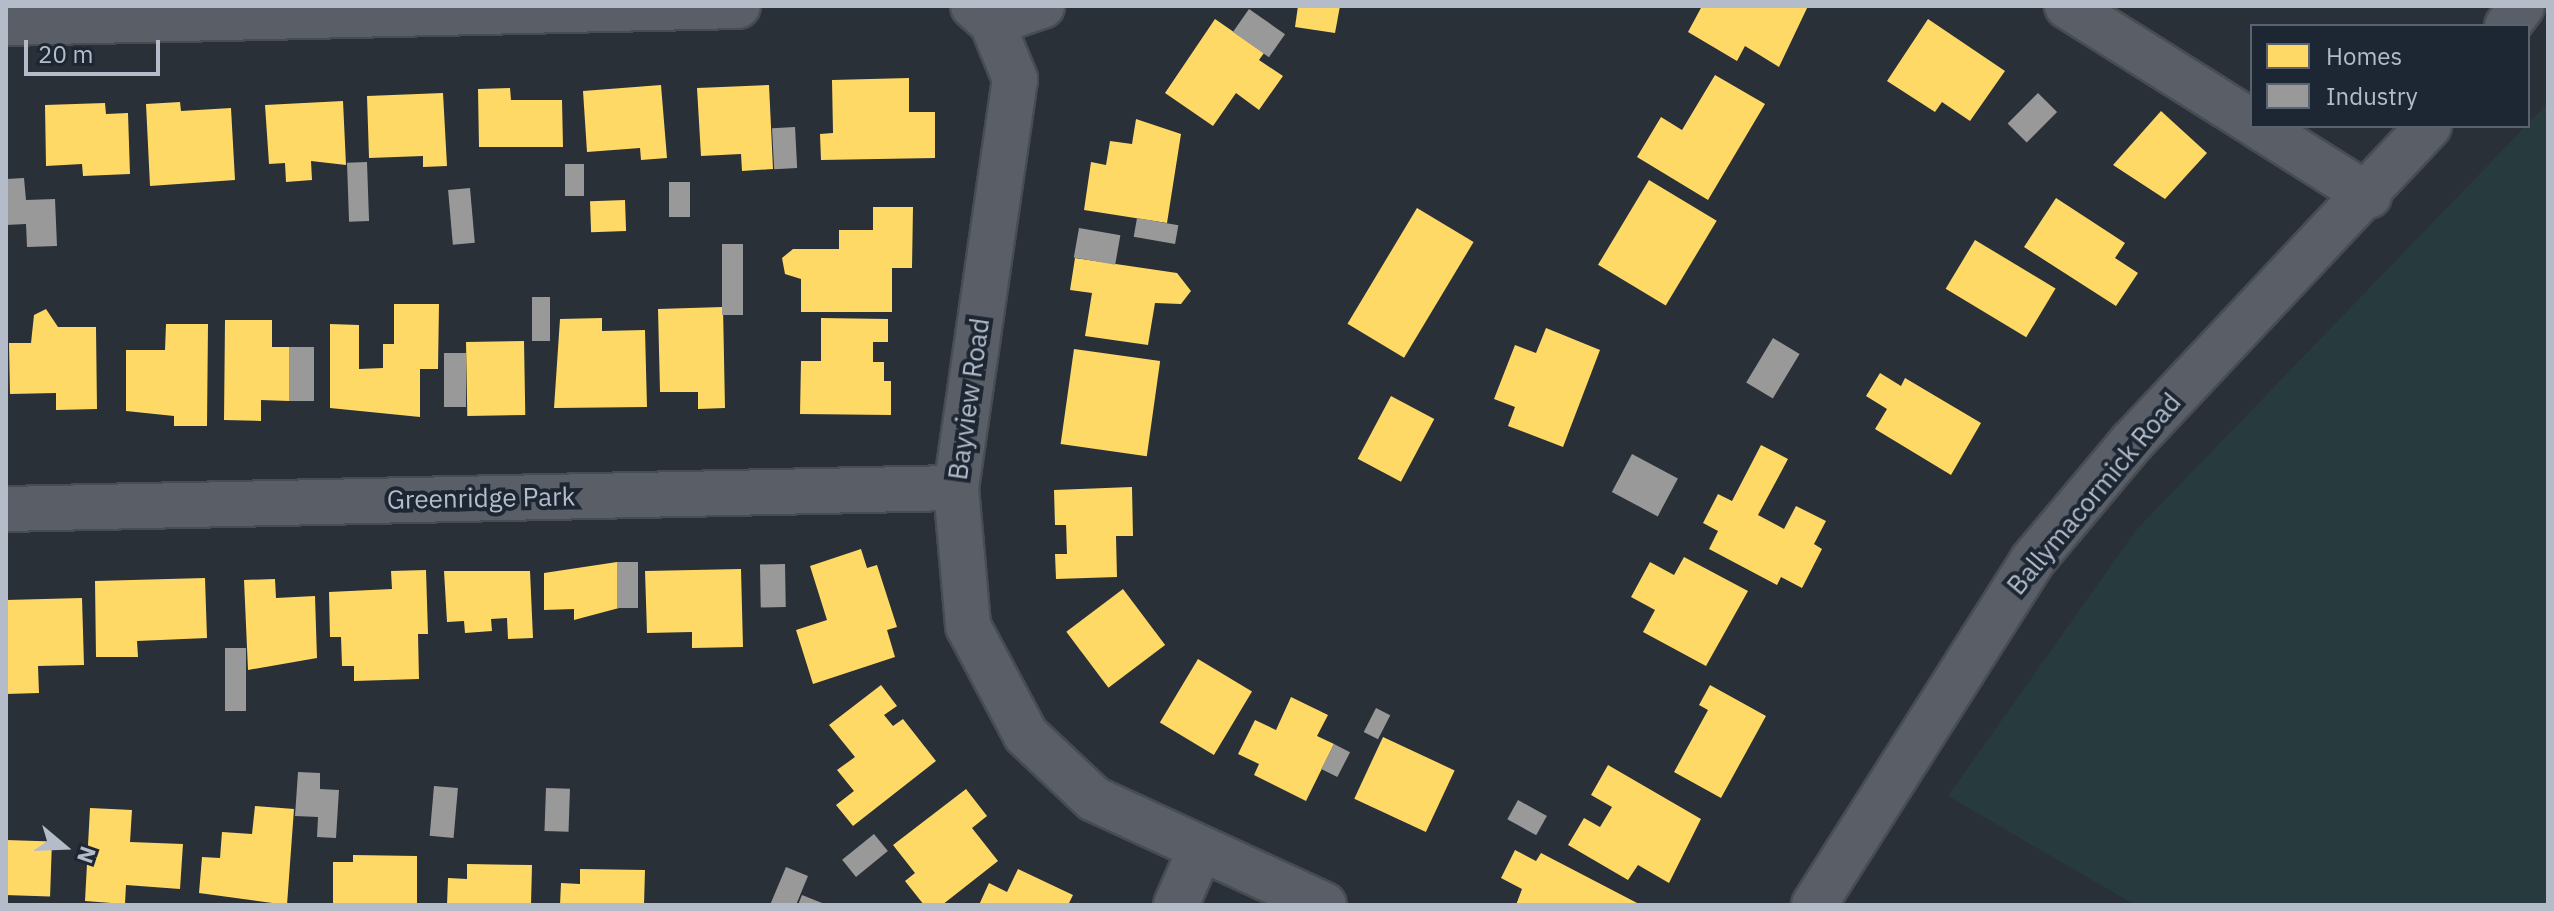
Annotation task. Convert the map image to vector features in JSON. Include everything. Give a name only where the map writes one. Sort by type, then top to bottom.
[{"type":"street","points":[[6,23],[296,11],[738,6]]},
{"type":"street","points":[[983,14],[1042,6]]},
{"type":"street","points":[[2067,6],[2250,121]]},
{"type":"street","points":[[2508,24],[2522,6]]},
{"type":"street","name":"Bayview Road","points":[[983,14],[1015,79],[956,488],[968,626],[1026,735],[1094,799],[1324,905]]},
{"type":"street","points":[[2261,128],[2369,196]]},
{"type":"street","name":"Ballymacormick Road","points":[[1814,905],[2032,561],[2171,400],[2369,196],[2427,128]]},
{"type":"street","name":"Greenridge Park","points":[[6,509],[956,488]]},
{"type":"street","points":[[1176,905],[1200,850]]},
{"type":"green space","points":[[2548,103],[2548,905],[2135,905],[1948,796],[2137,529],[2524,128],[2530,128],[2530,122]]},
{"type":"building: Homes","points":[[1298,6],[1340,6],[1335,33],[1295,27]]},
{"type":"building: Homes","points":[[1702,6],[1808,6],[1779,67],[1745,46],[1737,61],[1688,32]]},
{"type":"building: Homes","points":[[1215,19],[1264,53],[1259,60],[1283,76],[1259,110],[1236,93],[1213,126],[1165,93]]},
{"type":"building: Homes","points":[[1928,19],[2005,71],[1970,121],[1942,102],[1935,112],[1887,81]]},
{"type":"building: Homes","points":[[1715,75],[1765,104],[1708,200],[1637,157],[1661,117],[1682,130]]},
{"type":"building: Homes","points":[[909,78],[909,112],[935,112],[935,158],[821,160],[820,134],[833,133],[832,80]]},
{"type":"building: Homes","points":[[661,85],[667,158],[641,160],[640,148],[587,152],[583,91]]},
{"type":"building: Homes","points":[[769,85],[773,169],[742,171],[741,154],[701,156],[697,88]]},
{"type":"building: Homes","points":[[510,88],[511,100],[562,100],[563,147],[479,147],[478,89]]},
{"type":"building: Homes","points":[[443,93],[447,166],[423,167],[423,156],[369,158],[367,96]]},
{"type":"building: Homes","points":[[343,101],[346,165],[311,161],[312,180],[286,182],[285,163],[269,164],[265,105]]},
{"type":"building: Homes","points":[[180,102],[181,111],[231,108],[235,180],[150,186],[146,104]]},
{"type":"building: Homes","points":[[105,103],[106,114],[128,113],[130,174],[83,176],[82,164],[46,166],[45,105]]},
{"type":"building: Homes","points":[[2161,111],[2207,153],[2165,199],[2113,165]]},
{"type":"building: Homes","points":[[1136,119],[1181,134],[1167,223],[1084,210],[1091,162],[1106,165],[1110,141],[1132,144]]},
{"type":"building: Homes","points":[[1649,180],[1717,221],[1666,306],[1598,265]]},
{"type":"building: Homes","points":[[2056,198],[2125,243],[2115,258],[2138,273],[2116,306],[2024,247]]},
{"type":"building: Homes","points":[[625,200],[626,231],[591,232],[590,201]]},
{"type":"building: Homes","points":[[873,207],[913,207],[912,268],[892,268],[892,312],[801,312],[801,279],[785,274],[782,258],[793,249],[839,249],[839,230],[873,230]]},
{"type":"building: Homes","points":[[1417,208],[1474,242],[1404,358],[1347,324]]},
{"type":"building: Homes","points":[[1975,240],[2056,288],[2026,337],[1946,289]]},
{"type":"building: Homes","points":[[1075,258],[1177,273],[1191,291],[1181,304],[1155,303],[1148,345],[1085,336],[1092,293],[1070,290]]},
{"type":"building: Homes","points":[[394,304],[439,304],[438,369],[420,369],[420,417],[330,408],[330,324],[359,325],[359,369],[383,368],[383,344],[394,344]]},
{"type":"building: Homes","points":[[723,307],[725,408],[698,409],[698,392],[660,392],[658,309]]},
{"type":"building: Homes","points":[[46,309],[58,327],[96,327],[97,409],[56,410],[56,393],[10,394],[9,343],[31,343],[34,315]]},
{"type":"building: Homes","points":[[602,318],[602,331],[645,330],[647,407],[554,408],[560,319]]},
{"type":"building: Homes","points":[[821,318],[888,319],[888,342],[873,342],[873,362],[884,362],[884,381],[891,381],[891,415],[800,414],[801,361],[821,361]]},
{"type":"building: Homes","points":[[225,320],[272,320],[272,347],[289,347],[289,401],[261,400],[261,421],[224,420]]},
{"type":"building: Homes","points":[[166,324],[208,324],[207,426],[174,426],[174,416],[126,411],[126,350],[165,350]]},
{"type":"building: Homes","points":[[1546,328],[1600,350],[1563,447],[1508,426],[1515,407],[1494,399],[1515,345],[1536,353]]},
{"type":"building: Homes","points":[[524,341],[525,415],[467,416],[466,342]]},
{"type":"building: Homes","points":[[1074,349],[1160,361],[1147,456],[1061,444]]},
{"type":"building: Homes","points":[[1880,373],[1901,386],[1905,378],[1981,423],[1951,475],[1875,429],[1887,409],[1866,396]]},
{"type":"building: Homes","points":[[1391,396],[1434,419],[1401,482],[1358,459]]},
{"type":"building: Homes","points":[[1761,445],[1788,459],[1758,515],[1784,529],[1796,506],[1826,521],[1814,544],[1822,549],[1802,588],[1781,577],[1777,585],[1709,549],[1718,531],[1703,523],[1718,494],[1732,501]]},
{"type":"building: Homes","points":[[1132,487],[1133,536],[1116,536],[1117,577],[1056,579],[1055,554],[1067,554],[1066,525],[1055,525],[1054,490]]},
{"type":"building: Homes","points":[[861,549],[867,568],[877,565],[897,627],[887,630],[895,657],[813,684],[796,630],[827,620],[810,566]]},
{"type":"building: Homes","points":[[1684,557],[1748,591],[1706,666],[1643,632],[1655,610],[1631,597],[1650,562],[1674,575]]},
{"type":"building: Homes","points":[[617,562],[619,608],[574,620],[574,609],[544,610],[544,573]]},
{"type":"building: Homes","points":[[741,569],[743,647],[692,648],[692,632],[647,633],[645,571]]},
{"type":"building: Homes","points":[[426,570],[428,634],[418,634],[419,679],[354,681],[354,666],[342,666],[341,637],[330,637],[329,592],[392,589],[391,571]]},
{"type":"building: Homes","points":[[444,571],[530,571],[533,638],[508,639],[507,618],[491,619],[492,631],[465,633],[464,621],[447,622]]},
{"type":"building: Homes","points":[[205,578],[207,638],[137,641],[138,657],[96,657],[95,581]]},
{"type":"building: Homes","points":[[275,579],[276,598],[315,596],[317,658],[248,670],[244,580]]},
{"type":"building: Homes","points":[[1123,589],[1165,645],[1108,688],[1066,632]]},
{"type":"building: Homes","points":[[82,598],[84,665],[38,666],[39,693],[6,694],[6,600]]},
{"type":"building: Homes","points":[[1198,659],[1252,691],[1214,755],[1160,722]]},
{"type":"building: Homes","points":[[881,685],[897,706],[884,715],[893,726],[903,719],[936,761],[853,826],[836,805],[854,791],[837,770],[855,757],[829,725]]},
{"type":"building: Homes","points":[[1710,685],[1766,716],[1721,798],[1674,772],[1708,710],[1699,705]]},
{"type":"building: Homes","points":[[1291,697],[1328,715],[1317,736],[1334,744],[1306,801],[1254,775],[1259,764],[1238,754],[1255,720],[1276,730]]},
{"type":"building: Homes","points":[[1383,737],[1455,770],[1426,832],[1354,799]]},
{"type":"building: Homes","points":[[1608,765],[1701,819],[1669,883],[1638,865],[1628,880],[1568,845],[1584,818],[1600,827],[1612,807],[1591,795]]},
{"type":"building: Homes","points":[[966,789],[987,816],[972,828],[998,861],[942,905],[924,905],[905,881],[915,873],[893,845]]},
{"type":"building: Homes","points":[[255,806],[294,809],[287,905],[199,893],[202,857],[220,858],[222,832],[252,834]]},
{"type":"building: Homes","points":[[90,808],[132,810],[130,842],[183,844],[180,889],[126,885],[125,904],[85,901]]},
{"type":"building: Homes","points":[[6,840],[52,842],[50,897],[6,895]]},
{"type":"building: Homes","points":[[1515,850],[1536,861],[1541,853],[1641,905],[1516,905],[1522,889],[1501,878]]},
{"type":"building: Homes","points":[[353,855],[417,856],[417,905],[333,904],[333,862],[353,862]]},
{"type":"building: Homes","points":[[467,864],[532,865],[531,905],[447,905],[448,878],[467,879]]},
{"type":"building: Homes","points":[[580,869],[645,870],[644,905],[560,905],[561,883],[580,884]]},
{"type":"building: Homes","points":[[1018,869],[1073,895],[1068,905],[979,905],[989,883],[1007,892]]},
{"type":"building: Industry","points":[[1249,9],[1285,34],[1269,57],[1233,32]]},
{"type":"building: Industry","points":[[2038,93],[2057,112],[2027,142],[2008,123]]},
{"type":"building: Industry","points":[[795,127],[797,168],[774,169],[772,128]]},
{"type":"building: Industry","points":[[367,162],[369,221],[349,222],[347,163]]},
{"type":"building: Industry","points":[[565,164],[584,164],[584,196],[565,196]]},
{"type":"building: Industry","points":[[24,178],[26,200],[55,199],[57,246],[27,247],[26,224],[6,225],[6,179]]},
{"type":"building: Industry","points":[[669,182],[690,182],[690,217],[669,217]]},
{"type":"building: Industry","points":[[470,188],[475,243],[453,245],[448,190]]},
{"type":"building: Industry","points":[[1137,218],[1178,225],[1175,244],[1134,237]]},
{"type":"building: Industry","points":[[1079,228],[1120,235],[1115,265],[1074,258]]},
{"type":"building: Industry","points":[[722,244],[743,244],[743,315],[722,315]]},
{"type":"building: Industry","points":[[532,297],[550,297],[550,341],[532,341]]},
{"type":"building: Industry","points":[[1773,338],[1800,354],[1773,399],[1746,383]]},
{"type":"building: Industry","points":[[289,347],[314,347],[314,401],[289,401]]},
{"type":"building: Industry","points":[[444,353],[466,353],[466,407],[444,407]]},
{"type":"building: Industry","points":[[1632,454],[1678,478],[1658,516],[1612,492]]},
{"type":"building: Industry","points":[[617,562],[638,562],[638,608],[617,608]]},
{"type":"building: Industry","points":[[760,564],[785,564],[786,607],[761,607]]},
{"type":"building: Industry","points":[[225,648],[246,648],[246,711],[225,711]]},
{"type":"building: Industry","points":[[1376,708],[1390,715],[1378,739],[1364,732]]},
{"type":"building: Industry","points":[[1334,744],[1350,752],[1337,777],[1321,769]]},
{"type":"building: Industry","points":[[298,772],[320,773],[320,789],[339,790],[336,838],[317,837],[318,817],[295,816]]},
{"type":"building: Industry","points":[[434,786],[458,788],[454,838],[430,836]]},
{"type":"building: Industry","points":[[546,788],[570,789],[568,832],[544,831]]},
{"type":"building: Industry","points":[[1518,800],[1547,816],[1536,835],[1507,819]]},
{"type":"building: Industry","points":[[874,834],[888,851],[856,877],[842,860]]},
{"type":"building: Industry","points":[[786,867],[808,876],[796,905],[770,905]]},
{"type":"building: Industry","points":[[802,895],[827,905],[798,905]]}]
